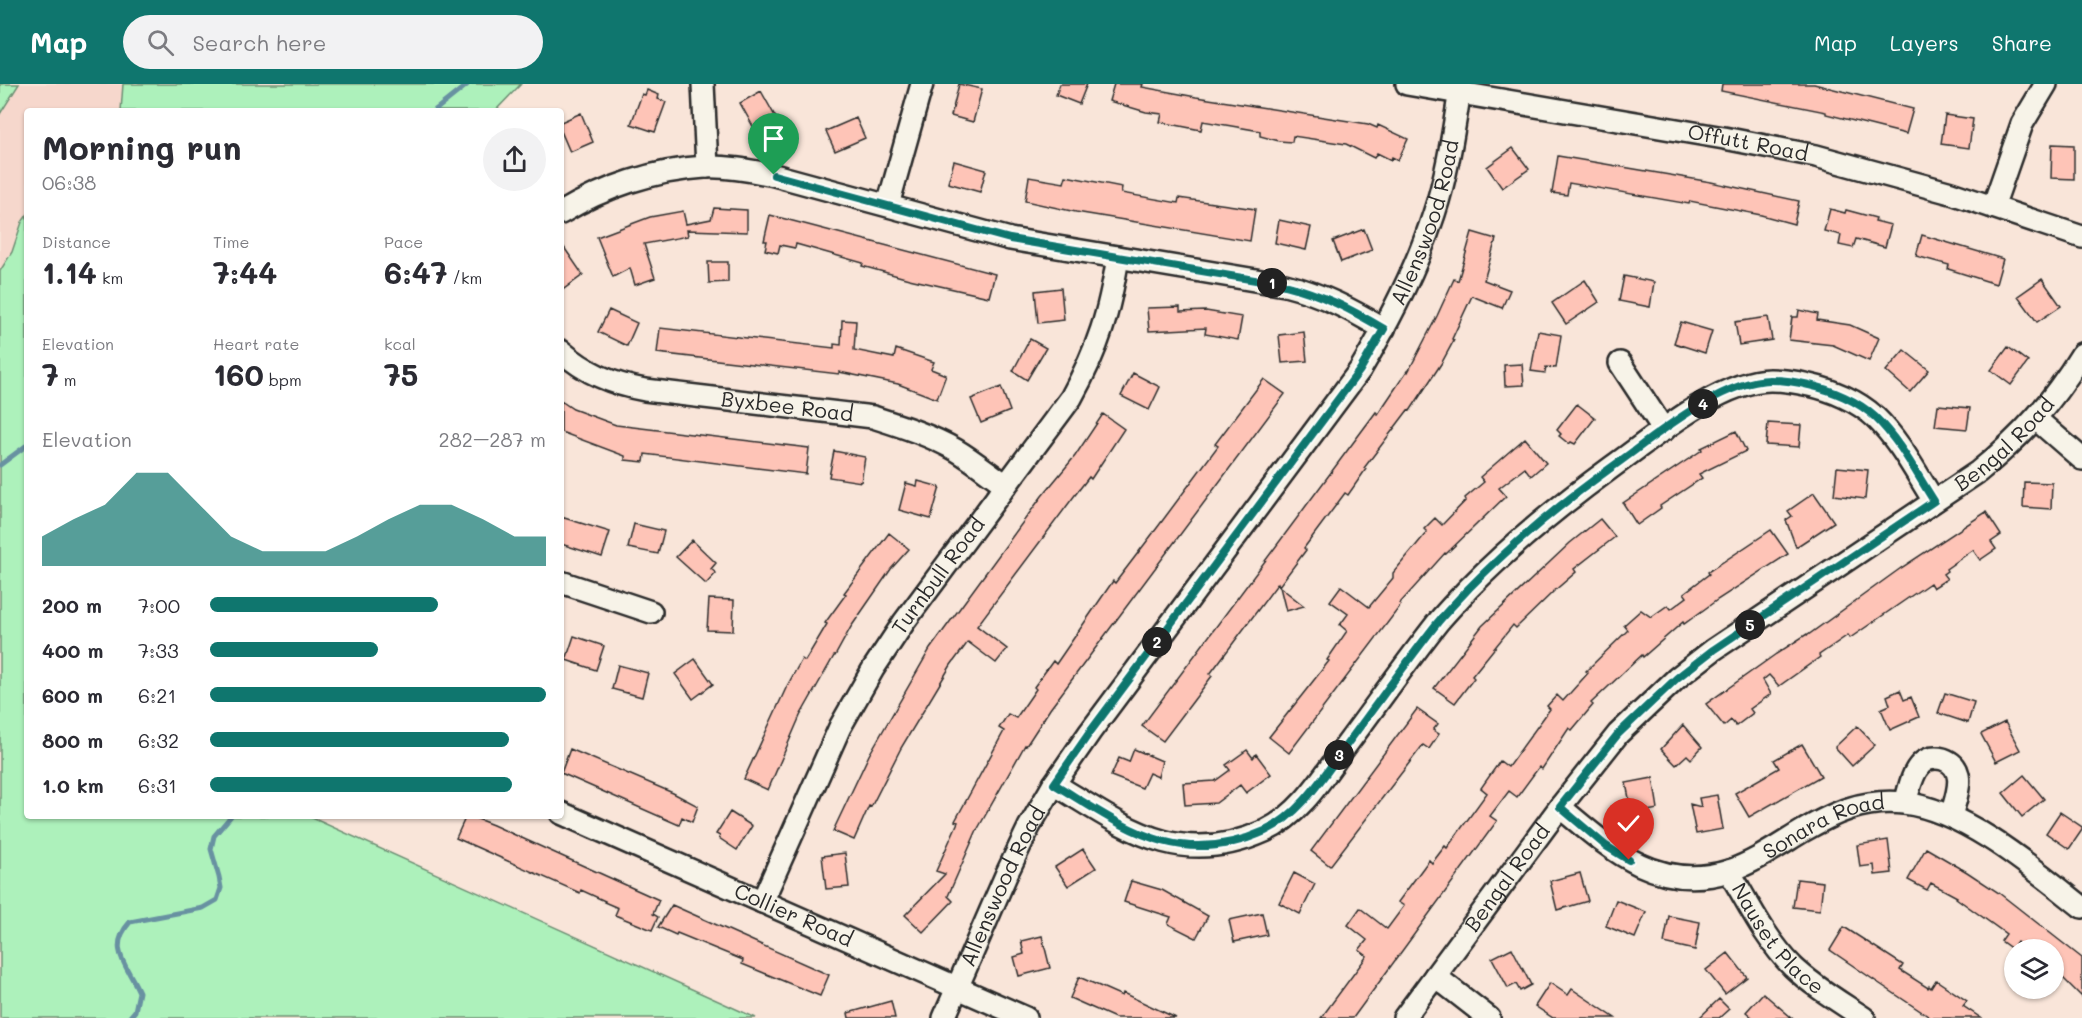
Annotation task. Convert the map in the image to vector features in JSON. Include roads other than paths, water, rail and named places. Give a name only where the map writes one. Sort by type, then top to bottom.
[{"type":"street","points":[[703,84],[707,167]]},
{"type":"street","points":[[888,205],[922,84]]},
{"type":"street","name":"Offutt Road","points":[[1407,84],[1460,88],[1772,147],[1862,168],[1993,207],[2082,237]]},
{"type":"street","points":[[1993,207],[2022,124],[2046,84]]},
{"type":"street","name":"Allenswood Road","points":[[944,1018],[1011,863],[1054,784],[1090,732],[1360,370],[1384,329],[1404,292],[1435,212],[1445,175],[1460,88]]},
{"type":"street","points":[[564,211],[582,201],[628,182],[669,172],[707,167],[738,169],[774,175],[1010,239],[1285,285],[1313,292],[1338,303],[1384,329]]},
{"type":"street","name":"Turnbull Road","points":[[762,902],[840,727],[873,669],[904,622],[1071,398],[1091,362],[1111,300],[1118,257]]},
{"type":"street","name":"Byxbee Road","points":[[564,353],[594,375],[618,385],[873,417],[934,439],[957,451],[1006,485]]},
{"type":"street","name":"Bengal Road","points":[[1404,1018],[1560,807],[1618,734],[1677,678],[1713,650],[1978,472],[2005,450],[2036,419],[2063,384],[2082,354]]},
{"type":"street","points":[[1620,363],[1664,430]]},
{"type":"street","points":[[1054,784],[1125,827],[1151,839],[1178,845],[1205,846],[1236,840],[1266,830],[1291,814],[1315,787],[1440,619],[1512,544],[1562,504],[1664,430],[1713,398],[1741,386],[1769,380],[1796,382],[1823,388],[1847,399],[1874,416],[1894,438],[1934,501]]},
{"type":"street","points":[[2036,419],[2082,459]]},
{"type":"street","points":[[564,583],[651,612]]},
{"type":"street","points":[[1905,803],[1914,773],[1930,758],[1939,758],[1957,768],[1960,778],[1951,816]]},
{"type":"street","name":"Sonara Road","points":[[1560,807],[1606,846],[1629,860],[1655,872],[1680,876],[1703,876],[1729,871],[1755,860],[1828,816],[1850,808],[1879,802],[1905,803],[1951,816],[2014,856],[2082,907]]},
{"type":"street","name":"Collier Road","points":[[564,814],[1026,1018]]},
{"type":"street","name":"Nauset Place","points":[[1729,871],[1774,944],[1793,966],[1815,985],[1864,1018]]},
{"type":"street","points":[[1434,976],[1489,1018]]},
{"type":"waterway","points":[[438,108],[468,84]]},
{"type":"waterway","points":[[0,465],[24,447]]},
{"type":"waterway","points":[[129,1018],[135,1011],[139,992],[121,957],[119,949],[123,932],[130,922],[203,908],[217,900],[221,888],[211,849],[214,836],[228,819]]}]
